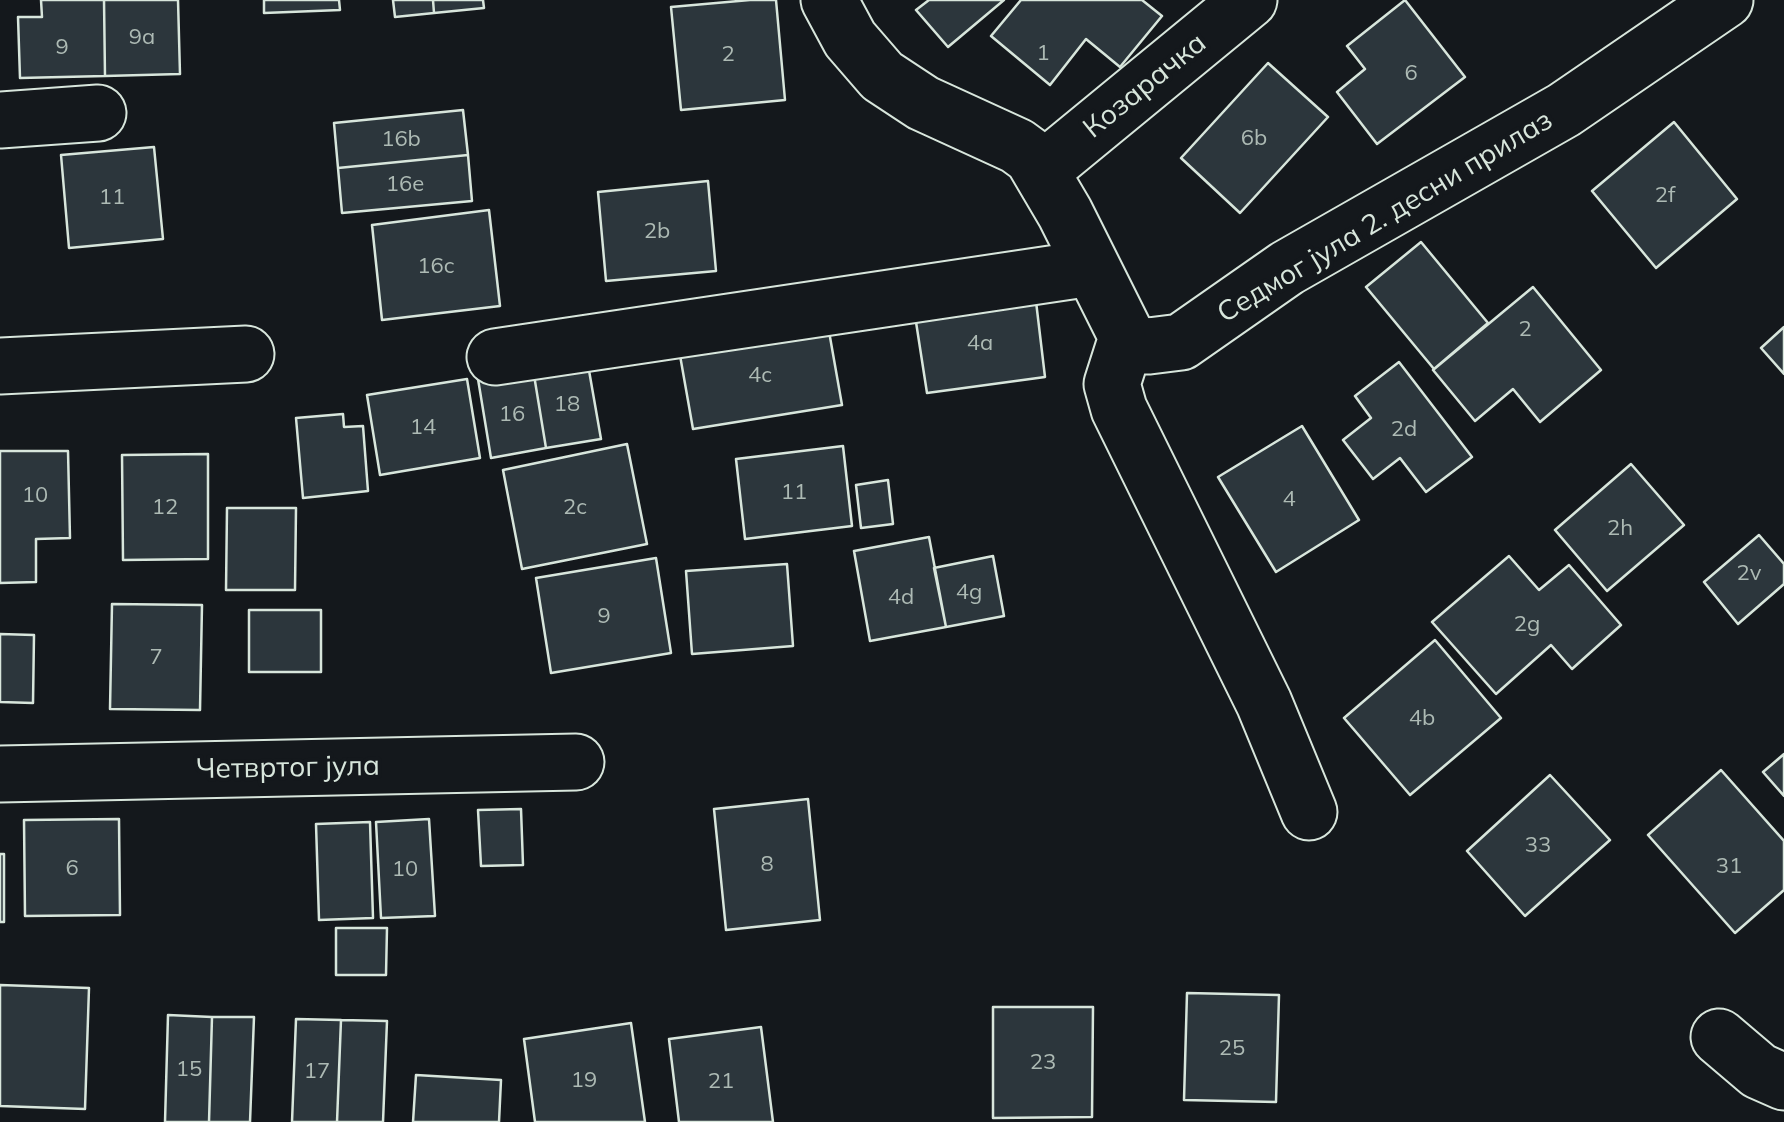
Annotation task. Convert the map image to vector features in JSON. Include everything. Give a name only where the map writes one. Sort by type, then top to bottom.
[{"type":"street","points":[[829,0],[850,39],[882,76],[923,103],[1017,146],[1032,157],[1066,213],[1126,337],[1112,384],[1119,409],[1264,703],[1309,812]]},
{"type":"street","name":"Козарачка","points":[[1040,171],[1249,0]]},
{"type":"street","name":"Седмог јула 2. десни прилаз","points":[[1126,337],[1149,346],[1181,342],[1287,268],[1564,110],[1725,0]]},
{"type":"street","points":[[0,120],[98,113]]},
{"type":"street","points":[[495,357],[1090,268]]},
{"type":"street","points":[[0,366],[246,354]]},
{"type":"street","name":"Четвртог јула","points":[[0,774],[576,762]]},
{"type":"street","points":[[1719,1037],[1759,1071],[1784,1082]]},
{"type":"building","points":[[41,0],[104,0],[105,76],[20,78],[18,17],[42,17]]},
{"type":"building","points":[[104,0],[178,0],[180,74],[105,76]]},
{"type":"building","points":[[264,0],[339,0],[340,10],[264,13]]},
{"type":"building","points":[[393,0],[433,0],[434,13],[395,17]]},
{"type":"building","points":[[433,0],[483,0],[484,8],[434,13]]},
{"type":"building","points":[[776,0],[785,100],[681,110],[671,7]]},
{"type":"building","points":[[929,0],[1004,0],[948,47],[916,10]]},
{"type":"building","points":[[1021,0],[1142,0],[1162,16],[1120,67],[1086,39],[1050,85],[991,36]]},
{"type":"building","points":[[1405,0],[1465,77],[1377,144],[1337,92],[1365,69],[1347,46]]},
{"type":"building","points":[[1268,63],[1328,117],[1240,213],[1181,158]]},
{"type":"building","points":[[463,110],[468,155],[338,168],[334,123]]},
{"type":"building","points":[[1674,122],[1737,199],[1656,268],[1592,191]]},
{"type":"building","points":[[154,147],[163,239],[69,248],[61,155]]},
{"type":"building","points":[[468,155],[472,201],[342,213],[338,168]]},
{"type":"building","points":[[708,181],[716,271],[606,281],[598,192]]},
{"type":"building","points":[[489,210],[500,306],[382,320],[372,225]]},
{"type":"building","points":[[1421,242],[1488,323],[1434,369],[1366,287]]},
{"type":"building","points":[[1533,287],[1601,370],[1540,422],[1513,389],[1475,421],[1433,370]]},
{"type":"building","points":[[1035,293],[1045,377],[927,393],[914,309]]},
{"type":"building","points":[[827,320],[842,405],[693,429],[678,344]]},
{"type":"building","points":[[1784,327],[1784,374],[1761,348]]},
{"type":"building","points":[[587,359],[601,439],[546,448],[533,369]]},
{"type":"building","points":[[1399,362],[1472,457],[1426,492],[1400,458],[1373,479],[1343,440],[1371,418],[1355,396]]},
{"type":"building","points":[[533,369],[546,448],[491,458],[478,379]]},
{"type":"building","points":[[467,379],[480,458],[380,475],[367,395]]},
{"type":"building","points":[[343,414],[344,427],[363,426],[368,491],[303,498],[296,418]]},
{"type":"building","points":[[1302,426],[1359,520],[1276,572],[1218,477]]},
{"type":"building","points":[[627,444],[647,544],[522,569],[503,470]]},
{"type":"building","points":[[843,446],[852,526],[745,539],[736,459]]},
{"type":"building","points":[[0,451],[68,451],[70,538],[36,539],[36,582],[0,583]]},
{"type":"building","points":[[208,454],[208,559],[123,560],[122,455]]},
{"type":"building","points":[[1631,464],[1684,525],[1607,591],[1555,530]]},
{"type":"building","points":[[888,480],[893,524],[861,528],[856,485]]},
{"type":"building","points":[[227,508],[296,508],[295,590],[226,590]]},
{"type":"building","points":[[1759,535],[1784,564],[1784,584],[1738,624],[1704,582]]},
{"type":"building","points":[[929,537],[946,627],[870,641],[854,551]]},
{"type":"building","points":[[993,556],[1004,616],[946,627],[934,568]]},
{"type":"building","points":[[1509,556],[1539,590],[1569,565],[1621,625],[1572,669],[1551,645],[1496,694],[1432,622]]},
{"type":"building","points":[[656,558],[671,653],[551,673],[536,578]]},
{"type":"building","points":[[787,564],[793,646],[692,654],[686,571]]},
{"type":"building","points":[[112,604],[202,605],[200,710],[110,709]]},
{"type":"building","points":[[249,610],[321,610],[321,672],[249,672]]},
{"type":"building","points":[[0,634],[34,635],[33,703],[0,702]]},
{"type":"building","points":[[1435,640],[1501,718],[1410,795],[1344,718]]},
{"type":"building","points":[[1784,754],[1784,796],[1763,772]]},
{"type":"building","points":[[1721,770],[1784,841],[1784,890],[1735,933],[1648,835]]},
{"type":"building","points":[[1550,775],[1610,840],[1525,916],[1467,851]]},
{"type":"building","points":[[808,799],[820,920],[726,930],[714,809]]},
{"type":"building","points":[[521,809],[523,865],[481,866],[478,810]]},
{"type":"building","points":[[119,819],[120,915],[25,916],[24,820]]},
{"type":"building","points":[[429,819],[435,916],[381,918],[376,822]]},
{"type":"building","points":[[370,822],[373,918],[319,920],[316,824]]},
{"type":"building","points":[[0,854],[4,854],[4,922],[0,922]]},
{"type":"building","points":[[336,928],[387,928],[386,975],[336,975]]},
{"type":"building","points":[[0,985],[89,988],[85,1109],[0,1106]]},
{"type":"building","points":[[1187,993],[1279,995],[1276,1102],[1184,1100]]},
{"type":"building","points":[[993,1007],[1093,1007],[1092,1117],[993,1118]]},
{"type":"building","points":[[168,1015],[212,1017],[209,1122],[165,1122]]},
{"type":"building","points":[[212,1017],[254,1017],[250,1122],[209,1122]]},
{"type":"building","points":[[296,1019],[341,1020],[337,1122],[292,1122]]},
{"type":"building","points":[[341,1020],[387,1021],[383,1122],[337,1122]]},
{"type":"building","points":[[631,1023],[645,1122],[535,1122],[524,1039]]},
{"type":"building","points":[[761,1027],[773,1122],[679,1122],[669,1039]]},
{"type":"building","points":[[416,1075],[501,1080],[499,1122],[413,1122]]}]
